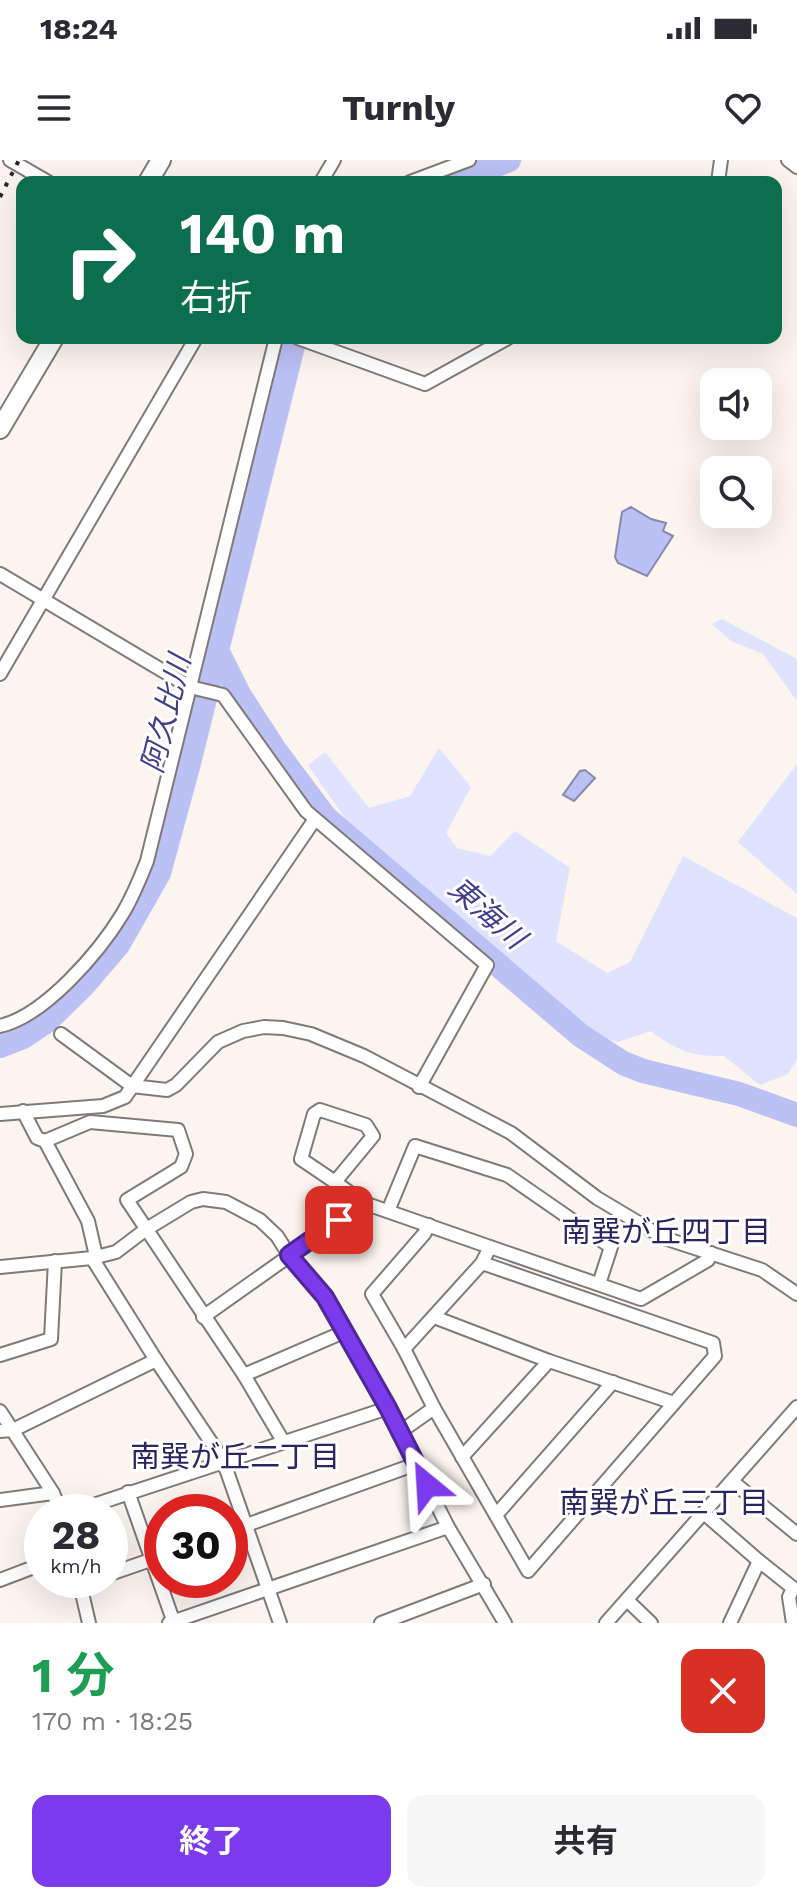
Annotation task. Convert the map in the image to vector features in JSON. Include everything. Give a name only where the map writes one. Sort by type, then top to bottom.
[{"type":"main road","points":[[0,429],[50,344]]},
{"type":"street","points":[[10,160],[38,176]]},
{"type":"street","points":[[426,176],[469,160]]},
{"type":"street","points":[[788,160],[797,167]]},
{"type":"street","points":[[0,674],[192,344]]},
{"type":"street","points":[[0,1026],[23,1017],[69,979],[100,945],[123,912],[147,861],[275,344]]},
{"type":"street","points":[[316,344],[425,384],[497,344]]},
{"type":"street","points":[[0,574],[42,602],[190,687],[223,695],[306,811],[487,965],[419,1087]]},
{"type":"street","points":[[0,1114],[103,1106],[118,1102],[315,819]]},
{"type":"street","points":[[61,1034],[132,1086],[167,1090],[218,1042],[243,1031],[264,1027],[311,1034],[364,1056],[511,1133],[597,1198],[664,1238],[762,1270],[797,1294]]},
{"type":"street","points":[[335,1182],[373,1136],[366,1125],[320,1110],[314,1114],[301,1159],[364,1203],[641,1299],[708,1260],[711,1253]]},
{"type":"street","points":[[23,1111],[37,1138],[45,1141],[88,1221],[94,1257],[156,1360],[223,1460],[235,1494]]},
{"type":"street","points":[[45,1141],[90,1122],[178,1130],[186,1154],[181,1167],[127,1200],[244,1375],[283,1441]]},
{"type":"street","points":[[388,1211],[415,1146],[493,1170],[507,1175],[611,1247],[599,1284]]},
{"type":"street","points":[[0,1267],[116,1252],[191,1202],[214,1199],[226,1202],[260,1220],[277,1236],[325,1297],[346,1331],[448,1527],[505,1623]]},
{"type":"street","points":[[203,1317],[364,1203]]},
{"type":"street","points":[[429,1225],[372,1294],[528,1571],[715,1356],[713,1343],[482,1263]]},
{"type":"street","points":[[404,1349],[482,1263],[490,1247]]},
{"type":"street","points":[[0,1355],[51,1339],[55,1261]]},
{"type":"street","points":[[434,1317],[549,1361],[674,1403]]},
{"type":"street","points":[[244,1375],[346,1331]]},
{"type":"street","points":[[7,1430],[156,1360]]},
{"type":"street","points":[[462,1457],[549,1361]]},
{"type":"street","points":[[496,1515],[613,1382]]},
{"type":"street","points":[[606,1623],[797,1407]]},
{"type":"street","points":[[122,1494],[388,1408]]},
{"type":"street","points":[[400,1432],[434,1408]]},
{"type":"street","points":[[0,1411],[7,1430],[53,1493],[0,1500]]},
{"type":"street","points":[[248,1524],[416,1464]]},
{"type":"street","points":[[733,1482],[797,1534]]},
{"type":"street","points":[[128,1492],[144,1528]]},
{"type":"street","points":[[705,1514],[759,1561],[795,1584],[789,1597],[793,1623]]},
{"type":"street","points":[[166,1598],[172,1623],[448,1527]]},
{"type":"street","points":[[248,1531],[280,1623]]},
{"type":"street","points":[[730,1623],[759,1561]]},
{"type":"street","points":[[0,1580],[24,1571]]},
{"type":"street","points":[[381,1623],[484,1584]]},
{"type":"street","points":[[86,1598],[89,1623]]},
{"type":"street","points":[[627,1600],[651,1623]]},
{"type":"shaded area","points":[[722,619],[797,659],[797,701],[763,654],[731,641],[712,624]]},
{"type":"shaded area","points":[[439,748],[471,787],[446,833],[457,848],[490,856],[515,831],[570,868],[556,941],[607,973],[630,962],[683,856],[797,918],[797,1059],[788,1074],[760,1085],[724,1056],[685,1051],[651,1031],[618,1042],[585,1032],[361,841],[308,765],[325,752],[369,808],[410,796]]},
{"type":"shaded area","points":[[797,764],[797,894],[738,842]]},
{"type":"water","points":[[631,507],[651,519],[666,523],[663,531],[673,536],[647,576],[618,563],[615,557],[622,512]]},
{"type":"water","points":[[585,770],[595,778],[574,801],[563,795],[580,771]]},
{"type":"waterway","name":"阿久比川","points":[[470,176],[509,160]]},
{"type":"waterway","name":"阿久比川","points":[[0,1046],[23,1037],[47,1021],[83,986],[118,945],[159,873],[294,344]]},
{"type":"waterway","name":"東海川","points":[[217,650],[240,696],[275,750],[325,817],[580,1035],[623,1063],[643,1071],[739,1094],[797,1115]]},
{"type":"railway","points":[[0,197],[19,160]]},
{"type":"district","name":"南巽が丘四丁目","points":[[666,1232]]},
{"type":"district","name":"南巽が丘二丁目","points":[[235,1457]]},
{"type":"district","name":"南巽が丘三丁目","points":[[664,1503]]},
{"type":"route","points":[[339,1220],[289,1255],[325,1297],[346,1331],[427,1485]]}]
